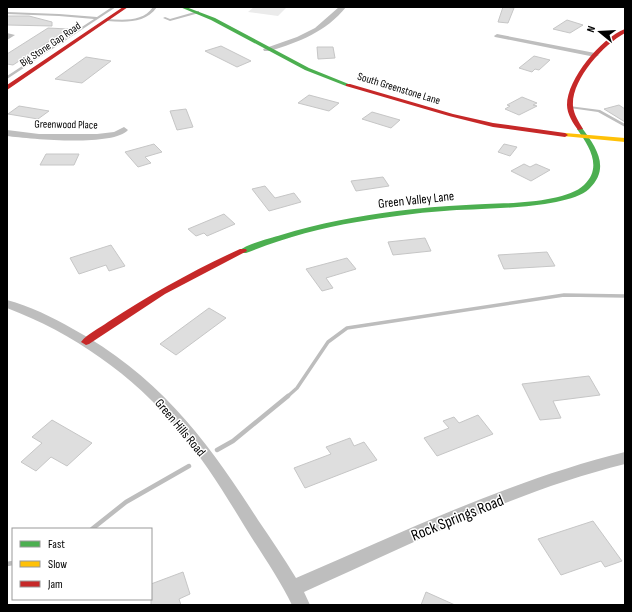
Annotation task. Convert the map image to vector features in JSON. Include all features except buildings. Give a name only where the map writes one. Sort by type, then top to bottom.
[{"type":"street","name":"Big Stone Gap Road","points":[[7,88],[126,7]]},
{"type":"street","name":"South Greenstone Lane","points":[[182,7],[198,12],[307,69],[358,89],[451,115],[516,129],[588,138],[625,140]]},
{"type":"street","points":[[267,49],[295,41],[316,32],[331,21],[343,7]]},
{"type":"street","points":[[570,107],[574,89],[595,55],[607,41],[625,31]]},
{"type":"street","points":[[7,35],[12,35],[7,38]]},
{"type":"street","points":[[497,36],[595,55]]},
{"type":"street","name":"Green Valley Lane","points":[[86,342],[139,305],[196,272],[254,247],[286,237],[350,220],[396,213],[544,201],[577,193],[587,187],[594,179],[598,170],[598,162],[596,152],[575,120],[570,107]]},
{"type":"street","name":"Greenwood Place","points":[[7,133],[39,137],[97,137],[116,134],[124,130]]},
{"type":"street","name":"Green Hills Road","points":[[7,304],[36,315],[86,342],[135,378],[159,400],[183,425],[244,510],[293,588],[301,605]]},
{"type":"street","name":"Rock Springs Road","points":[[293,588],[413,535],[498,500],[592,467],[625,458]]},
{"type":"lane","points":[[7,78],[114,7]]},
{"type":"lane","points":[[107,20],[125,21],[137,19],[149,15],[156,7]]},
{"type":"lane","points":[[165,18],[170,20],[198,12]]},
{"type":"lane","points":[[7,13],[52,14],[97,18]]},
{"type":"lane","points":[[570,107],[599,111],[625,126]]},
{"type":"shaded area","points":[[254,7],[286,8],[278,16],[248,12]]},
{"type":"waterway","points":[[287,397],[297,388],[328,342],[347,328],[564,295],[625,296]]},
{"type":"waterway","points":[[217,450],[233,441],[288,396]]},
{"type":"waterway","points":[[93,528],[126,502],[189,466]]},
{"type":"waterway","points":[[7,564],[12,563]]},
{"type":"traffic: fast","points":[[182,7],[213,19],[307,69],[348,85]]},
{"type":"traffic: fast","points":[[243,251],[307,230],[356,220],[432,210],[530,204],[576,194],[586,188],[593,181],[597,166],[594,151],[580,129]]},
{"type":"traffic: slow","points":[[565,135],[625,140]]},
{"type":"traffic: jam","points":[[7,88],[126,7]]},
{"type":"traffic: jam","points":[[580,129],[573,117],[570,107],[572,94],[576,83],[582,72],[598,51],[625,31]]},
{"type":"traffic: jam","points":[[348,85],[451,115],[493,125],[565,135]]},
{"type":"traffic: jam","points":[[86,342],[162,292],[181,281],[243,251]]}]
